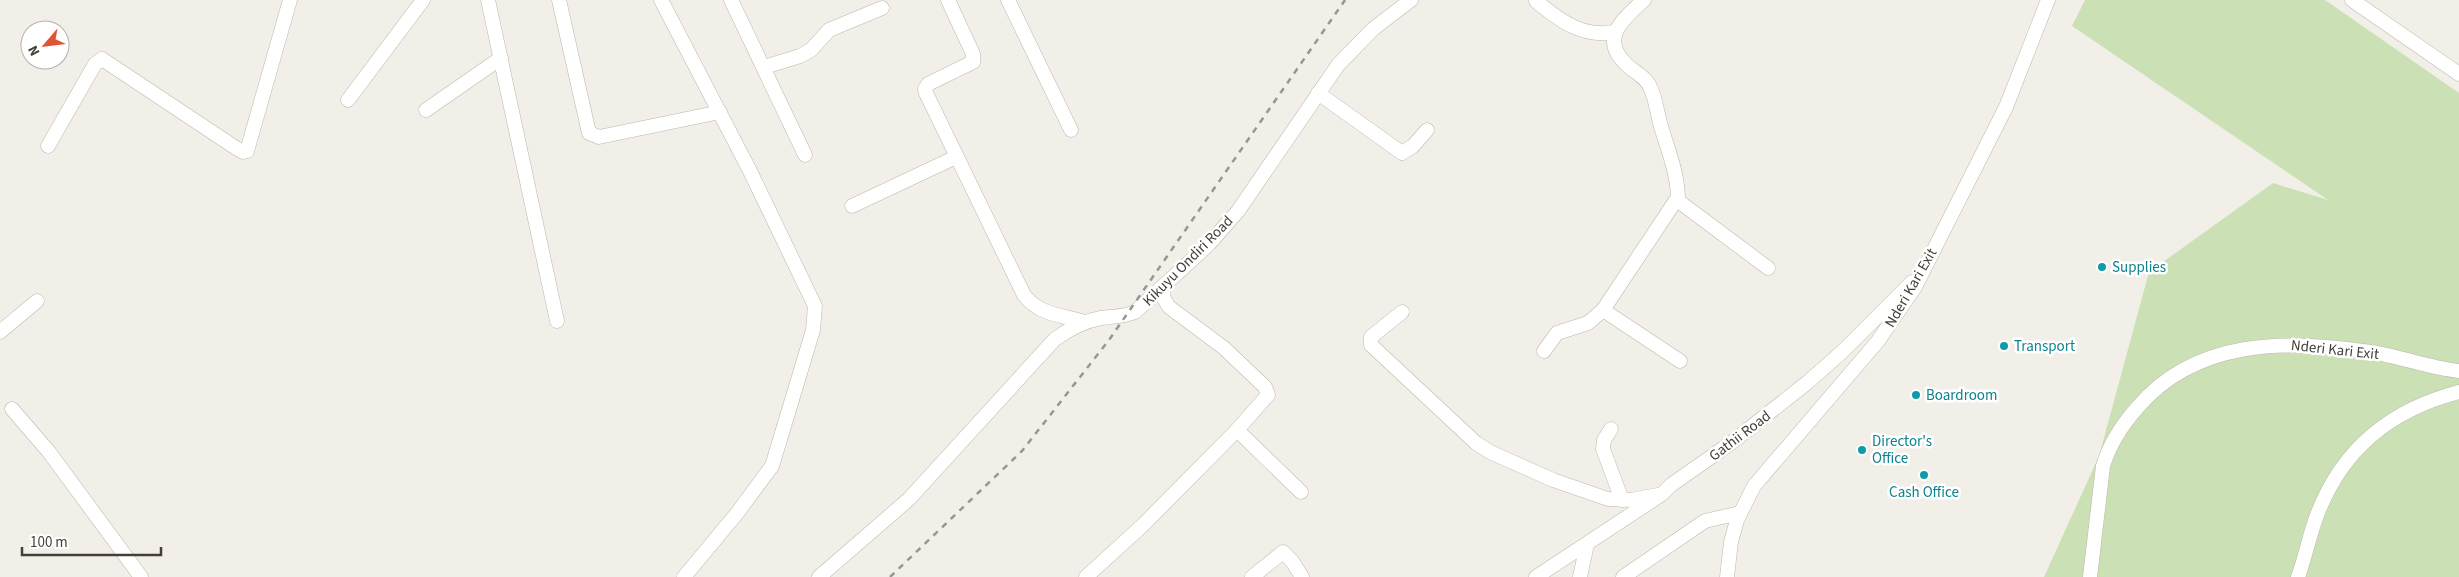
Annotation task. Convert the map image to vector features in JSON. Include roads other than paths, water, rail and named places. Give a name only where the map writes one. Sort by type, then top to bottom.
[{"type":"street","points":[[48,146],[95,64],[102,59],[236,148],[243,152],[247,150],[290,0]]},
{"type":"street","points":[[348,100],[423,0]]},
{"type":"street","points":[[488,0],[557,321]]},
{"type":"street","points":[[559,0],[588,134],[599,137],[720,112]]},
{"type":"street","points":[[661,0],[720,112],[812,298],[816,317],[772,466],[743,505],[684,577]]},
{"type":"street","points":[[731,0],[805,155]]},
{"type":"street","points":[[948,0],[973,54],[973,62],[928,84],[925,89],[956,158],[1020,288],[1032,306],[1044,312],[1084,322]]},
{"type":"street","points":[[1008,0],[1071,130]]},
{"type":"street","name":"Kikuyu Ondiri Road","points":[[819,577],[909,499],[1055,338],[1084,322],[1104,317],[1125,316],[1135,312],[1214,239],[1247,200],[1338,66],[1359,43],[1411,0]]},
{"type":"street","points":[[1544,351],[1558,333],[1588,323],[1603,310],[1678,200],[1673,160],[1660,123],[1652,90],[1648,82],[1626,65],[1617,54],[1614,46],[1615,32],[1620,22],[1644,0]]},
{"type":"street","name":"Nderi Kari Exit","points":[[1727,577],[1731,542],[1740,513],[1754,486],[1892,324],[1923,270],[2006,107],[2048,0]]},
{"type":"street","points":[[2352,0],[2459,74]]},
{"type":"street","points":[[1536,1],[1554,16],[1579,30],[1601,34],[1615,32]]},
{"type":"street","points":[[764,67],[800,56],[811,50],[829,30],[882,8]]},
{"type":"street","points":[[426,110],[501,58]]},
{"type":"street","points":[[1318,94],[1402,153],[1413,146],[1427,130]]},
{"type":"street","points":[[852,206],[956,158]]},
{"type":"street","points":[[1678,200],[1768,268]]},
{"type":"street","name":"Gathii Road","points":[[1536,577],[1662,494],[1671,485],[1731,443],[1808,382],[1842,352],[1923,270]]},
{"type":"street","points":[[1086,577],[1143,525],[1266,399],[1268,391],[1224,348],[1169,307],[1163,297],[1164,286]]},
{"type":"street","points":[[0,332],[38,301]]},
{"type":"street","points":[[1603,310],[1680,360]]},
{"type":"street","points":[[1402,312],[1371,337],[1370,345],[1458,429],[1490,452],[1588,494],[1622,500],[1662,494]]},
{"type":"street","name":"Nderi Kari Exit","points":[[2090,577],[2102,474],[2108,450],[2120,428],[2150,392],[2165,379],[2179,371],[2211,358],[2236,352],[2293,344],[2372,352],[2441,369],[2459,371]]},
{"type":"street","points":[[2298,577],[2316,518],[2341,469],[2355,450],[2378,429],[2418,405],[2459,392]]},
{"type":"street","points":[[12,409],[49,452],[141,577]]},
{"type":"street","points":[[1611,429],[1604,440],[1603,449],[1622,500]]},
{"type":"street","points":[[1237,430],[1301,492]]},
{"type":"street","points":[[1624,577],[1705,522],[1740,513]]},
{"type":"street","points":[[1580,577],[1587,544]]},
{"type":"street","points":[[1252,577],[1283,552],[1292,561],[1302,577]]},
{"type":"railway","points":[[890,577],[1022,451],[1109,340],[1345,0]]},
{"type":"place","name":"Supplies","points":[[2102,267]]},
{"type":"place","name":"Transport","points":[[2004,346]]},
{"type":"place","name":"Boardroom","points":[[1916,395]]},
{"type":"place","name":"Director's Office","points":[[1862,450]]},
{"type":"place","name":"Cash Office","points":[[1924,475]]}]
